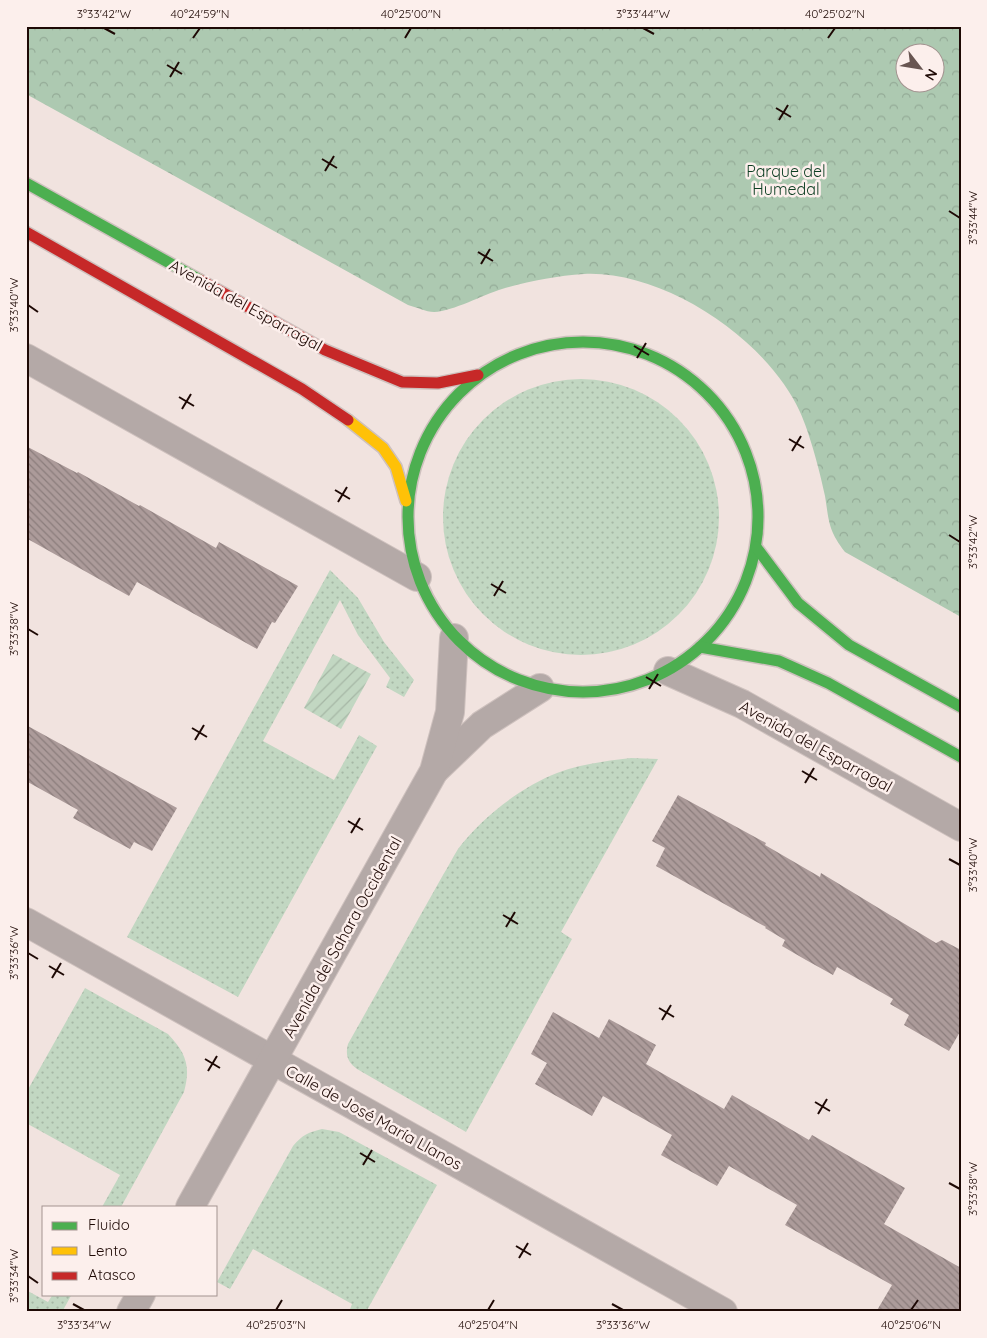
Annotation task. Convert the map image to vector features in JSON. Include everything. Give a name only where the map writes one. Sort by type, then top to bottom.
[{"type":"main road","name":"Avenida del Esparragal","points":[[26,183],[325,350],[402,382],[438,383],[478,375]]},
{"type":"main road","points":[[26,232],[302,389],[351,422],[383,448],[396,467],[407,505]]},
{"type":"main road","points":[[565,341],[611,342],[655,356],[695,380],[727,414],[748,455],[758,501],[756,547],[745,584],[726,618],[700,647],[668,671],[627,687],[584,693],[540,688],[493,669],[454,638],[417,577],[408,542],[407,505],[418,455],[442,410],[478,375],[519,352],[565,341]]},
{"type":"main road","points":[[756,547],[798,603],[849,645],[961,707]]},
{"type":"main road","points":[[700,647],[779,661],[828,683],[961,757]]},
{"type":"street","points":[[26,358],[417,577]]},
{"type":"street","name":"Avenida del Sahara Occidental","points":[[191,1206],[434,771],[450,712],[454,638]]},
{"type":"street","name":"Avenida del Esparragal","points":[[668,671],[742,704],[961,827]]},
{"type":"street","name":"Avenida del Sahara Occidental","points":[[434,771],[482,725],[540,688]]},
{"type":"street","name":"Calle de José María Llanos","points":[[26,922],[722,1312]]},
{"type":"street","points":[[131,1312],[140,1296]]},
{"type":"green space","name":"Parque del Humedal","points":[[26,26],[961,26],[961,617],[845,552],[830,525],[825,496],[807,431],[800,412],[785,385],[764,360],[739,336],[710,314],[679,297],[647,284],[615,276],[584,274],[532,281],[512,286],[442,311],[434,312],[408,305],[26,94]]},
{"type":"green space","points":[[581,379],[608,382],[634,390],[657,403],[678,420],[695,441],[708,464],[716,490],[719,517],[716,544],[708,570],[695,593],[678,614],[657,631],[634,644],[608,652],[581,655],[554,652],[528,644],[505,631],[484,614],[467,593],[454,570],[446,544],[443,517],[446,490],[454,464],[467,441],[484,420],[505,403],[528,390],[554,382]]},
{"type":"green space","points":[[330,570],[358,598],[384,642],[414,680],[404,697],[386,687],[390,678],[358,635],[340,600],[263,741],[334,780],[359,735],[377,746],[238,997],[127,937]]},
{"type":"green space","points":[[333,654],[371,674],[341,729],[304,708]]},
{"type":"green space","points":[[631,758],[658,759],[561,932],[572,939],[466,1132],[357,1069],[349,1061],[347,1055],[348,1044],[454,855],[467,837],[490,815],[516,795],[543,779],[575,767]]},
{"type":"green space","points":[[85,988],[168,1034],[179,1047],[187,1067],[184,1092],[122,1206],[103,1206],[120,1175],[26,1123],[26,1093]]},
{"type":"green space","points":[[322,1129],[339,1132],[437,1185],[366,1312],[349,1312],[352,1304],[253,1249],[230,1289],[218,1283],[293,1146],[306,1134]]},
{"type":"green space","points":[[26,1290],[48,1302],[52,1296],[71,1296],[62,1312],[26,1312]]},
{"type":"building","points":[[26,446],[140,505],[216,548],[219,542],[298,586],[275,623],[272,622],[257,649],[137,582],[129,596],[26,538]]},
{"type":"building","points":[[26,725],[177,808],[152,851],[134,842],[130,849],[73,818],[78,810],[26,781]]},
{"type":"building","points":[[678,795],[766,843],[765,845],[820,877],[821,873],[936,943],[942,940],[961,950],[961,1030],[949,1051],[904,1025],[909,1015],[890,1004],[893,999],[837,967],[833,975],[806,960],[782,946],[785,940],[766,927],[656,866],[665,848],[652,841]]},
{"type":"building","points":[[553,1012],[599,1038],[609,1019],[656,1045],[646,1064],[724,1109],[732,1095],[809,1140],[812,1135],[905,1188],[884,1224],[961,1268],[961,1312],[876,1312],[892,1285],[785,1225],[797,1205],[729,1166],[717,1186],[661,1155],[672,1135],[603,1096],[592,1116],[535,1084],[547,1063],[531,1054]]},
{"type":"traffic: fast","points":[[26,183],[200,280]]},
{"type":"traffic: fast","points":[[583,342],[617,345],[650,355],[680,371],[707,393],[729,420],[745,450],[755,483],[758,517],[755,551],[745,584],[729,614],[707,641],[680,663],[650,679],[617,689],[583,692],[549,689],[516,679],[486,663],[459,641],[437,614],[421,584],[411,551],[408,517],[411,483],[421,450],[437,420],[459,393],[486,371],[516,355],[549,345],[583,342]]},
{"type":"traffic: fast","points":[[756,547],[798,603],[849,645],[961,707]]},
{"type":"traffic: fast","points":[[700,647],[779,661],[828,683],[961,757]]},
{"type":"traffic: slow","points":[[348,420],[383,448],[396,467],[406,501]]},
{"type":"traffic: jam","points":[[26,232],[302,389],[348,420]]},
{"type":"traffic: jam","points":[[200,280],[325,350],[402,382],[438,383],[478,375]]}]
